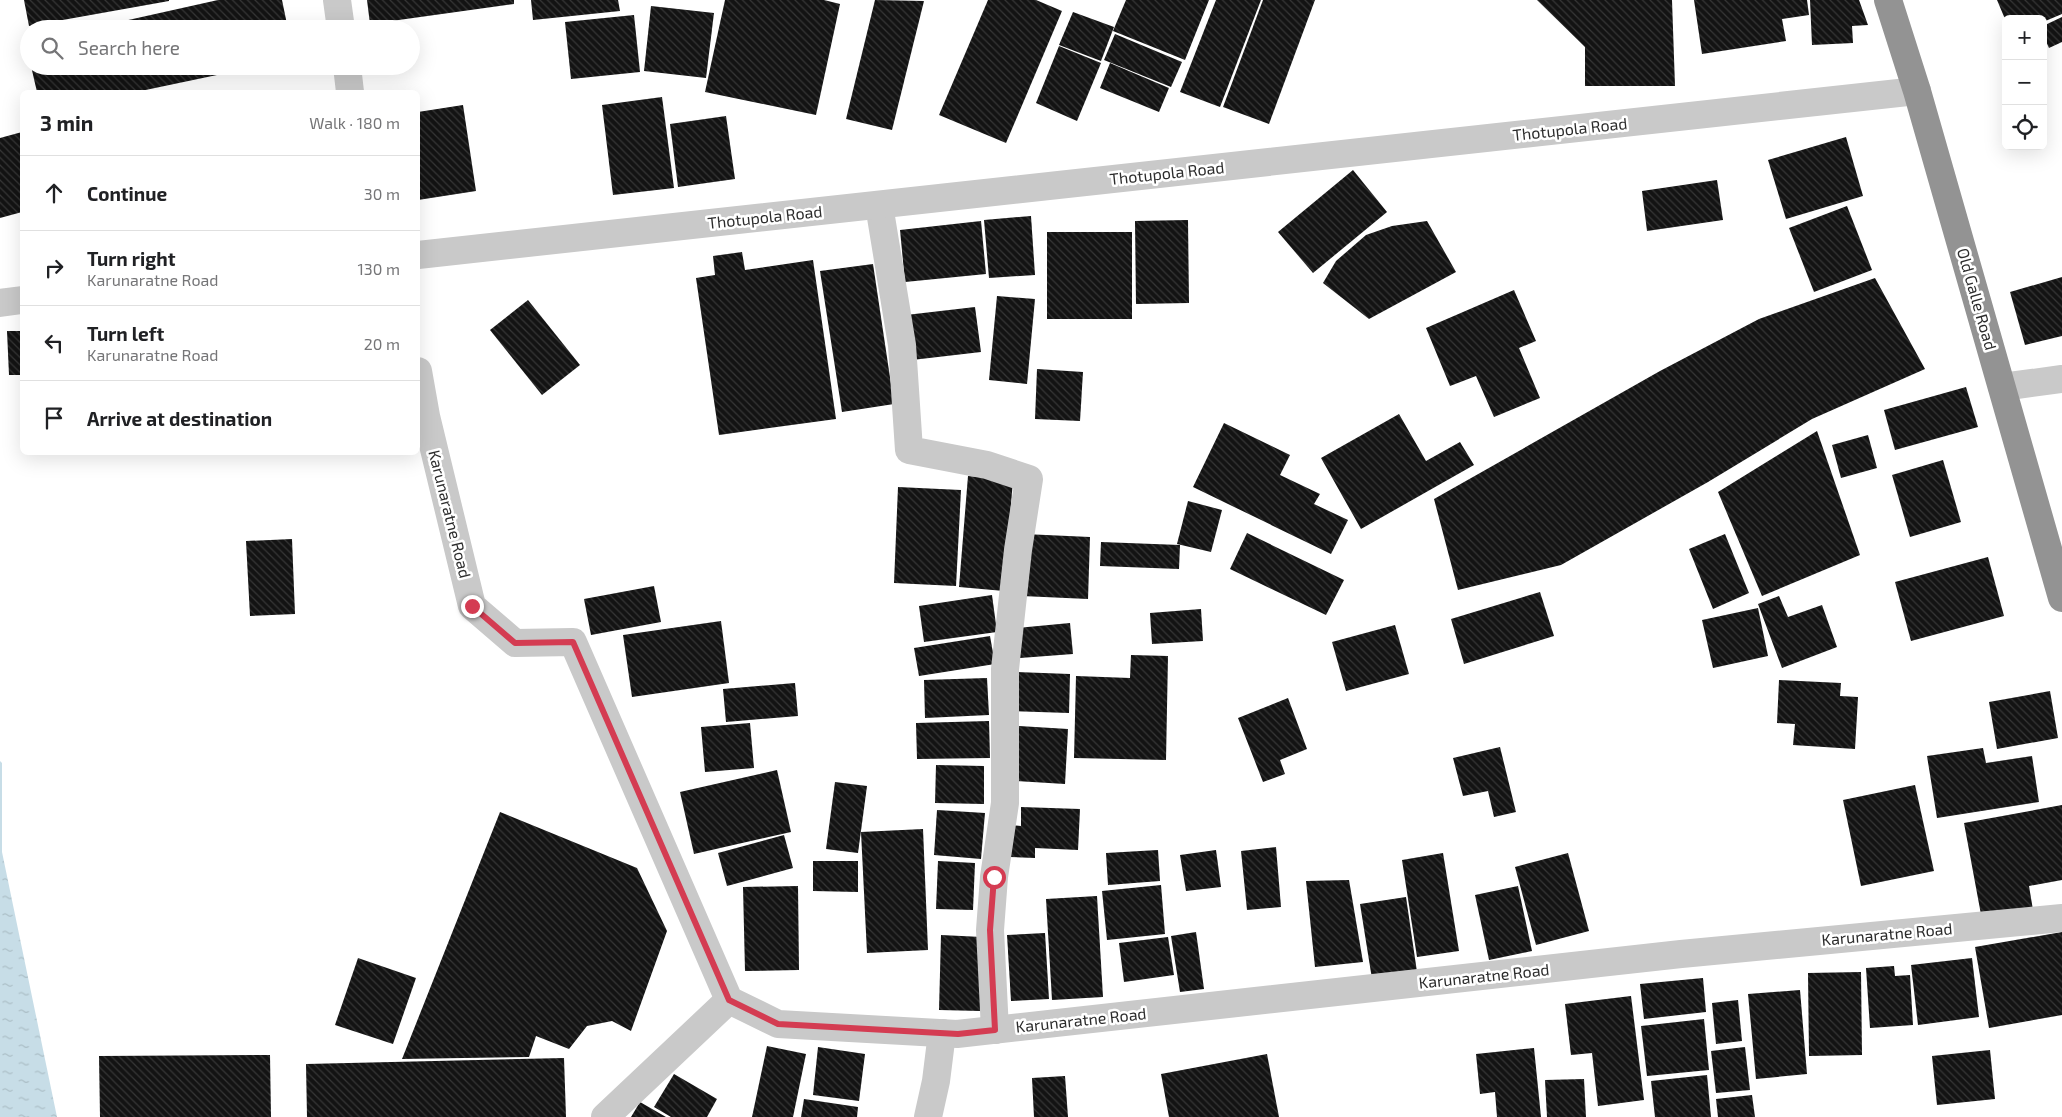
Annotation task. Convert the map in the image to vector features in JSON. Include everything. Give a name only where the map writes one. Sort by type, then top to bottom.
[{"type":"highway","name":"Old Galle Road","points":[[1888,0],[1917,90],[2062,598]]},
{"type":"street","points":[[337,0],[340,20]]},
{"type":"street","points":[[348,75],[350,90]]},
{"type":"street","name":"Thotupola Road","points":[[420,256],[1917,90]]},
{"type":"street","points":[[879,205],[902,346],[909,450],[987,466],[1029,479],[1018,550],[1005,669],[1005,803],[994,877],[990,930],[995,1030]]},
{"type":"street","points":[[0,303],[20,300]]},
{"type":"street","points":[[2002,387],[2062,379]]},
{"type":"street","name":"Karunaratne Road","points":[[420,382],[426,416],[472,606],[515,643],[573,642],[729,1000],[778,1024],[958,1034],[1681,954],[2062,918]]},
{"type":"street","points":[[605,1117],[729,1000]]},
{"type":"street","points":[[928,1117],[936,1081],[942,1033]]},
{"type":"water","points":[[0,761],[2,763],[2,852],[57,1117],[0,1117]]},
{"type":"building","points":[[24,0],[169,0],[63,20],[28,20]]},
{"type":"building","points":[[218,0],[282,0],[286,20],[128,20]]},
{"type":"building","points":[[367,0],[514,0],[514,4],[399,20],[370,20]]},
{"type":"building","points":[[531,0],[618,0],[620,11],[533,20]]},
{"type":"building","points":[[725,0],[824,0],[840,4],[816,115],[705,92]]},
{"type":"building","points":[[875,0],[924,1],[892,130],[846,119]]},
{"type":"building","points":[[988,0],[1036,0],[1062,11],[1006,143],[939,115]]},
{"type":"building","points":[[1126,0],[1209,0],[1185,60],[1113,31]]},
{"type":"building","points":[[1216,0],[1261,0],[1220,107],[1180,92]]},
{"type":"building","points":[[1263,0],[1315,0],[1269,124],[1223,107]]},
{"type":"building","points":[[1537,0],[1672,0],[1675,86],[1585,86],[1585,47]]},
{"type":"building","points":[[1694,0],[1807,0],[1809,15],[1782,19],[1786,41],[1702,54]]},
{"type":"building","points":[[1810,0],[1859,0],[1868,25],[1852,26],[1853,43],[1812,45]]},
{"type":"building","points":[[1997,0],[2062,0],[2062,14],[2047,20],[2047,15],[2003,15]]},
{"type":"building","points":[[651,6],[714,13],[706,78],[644,71]]},
{"type":"building","points":[[1073,12],[1114,27],[1101,61],[1059,45]]},
{"type":"building","points":[[634,15],[640,72],[571,79],[565,22]]},
{"type":"building","points":[[2062,17],[2062,42],[2049,48],[2047,44],[2047,24]]},
{"type":"building","points":[[1115,34],[1182,62],[1171,87],[1104,60]]},
{"type":"building","points":[[1059,46],[1101,63],[1077,121],[1036,103]]},
{"type":"building","points":[[1110,63],[1169,88],[1159,112],[1100,88]]},
{"type":"building","points":[[33,75],[217,75],[146,90],[37,90]]},
{"type":"building","points":[[662,97],[674,188],[613,195],[602,105]]},
{"type":"building","points":[[463,105],[476,191],[420,200],[420,112]]},
{"type":"building","points":[[726,116],[735,179],[678,187],[670,124]]},
{"type":"building","points":[[20,133],[20,213],[0,218],[0,138]]},
{"type":"building","points":[[1846,137],[1863,196],[1786,219],[1768,160]]},
{"type":"building","points":[[1353,170],[1387,212],[1313,273],[1278,232]]},
{"type":"building","points":[[1717,180],[1723,220],[1647,231],[1642,191]]},
{"type":"building","points":[[1847,206],[1872,270],[1814,292],[1789,228]]},
{"type":"building","points":[[1031,216],[1035,275],[989,278],[984,220]]},
{"type":"building","points":[[1188,220],[1189,303],[1136,304],[1135,221]]},
{"type":"building","points":[[981,221],[986,274],[905,282],[900,230]]},
{"type":"building","points":[[1427,221],[1456,272],[1369,319],[1323,283],[1336,261],[1366,235],[1392,226]]},
{"type":"building","points":[[1047,232],[1132,232],[1132,319],[1047,319]]},
{"type":"building","points":[[742,252],[745,270],[813,260],[836,419],[719,435],[696,278],[715,275],[713,256]]},
{"type":"building","points":[[873,264],[894,404],[842,412],[820,271]]},
{"type":"building","points":[[2062,277],[2062,336],[2025,345],[2010,292]]},
{"type":"building","points":[[1875,278],[1925,369],[1812,419],[1708,482],[1561,565],[1458,590],[1434,499],[1660,371],[1759,319]]},
{"type":"building","points":[[1514,290],[1536,341],[1519,348],[1540,398],[1494,417],[1476,376],[1450,386],[1426,328]]},
{"type":"building","points":[[997,296],[1035,299],[1027,384],[989,380]]},
{"type":"building","points":[[528,300],[580,365],[542,395],[490,330]]},
{"type":"building","points":[[975,307],[981,352],[912,360],[906,315]]},
{"type":"building","points":[[7,331],[20,331],[20,375],[9,375]]},
{"type":"building","points":[[1037,369],[1083,372],[1080,421],[1035,419]]},
{"type":"building","points":[[1966,387],[1978,427],[1895,450],[1884,410]]},
{"type":"building","points":[[1399,414],[1426,461],[1460,442],[1474,465],[1361,529],[1321,458]]},
{"type":"building","points":[[1224,423],[1290,455],[1280,475],[1320,494],[1314,504],[1348,520],[1331,554],[1193,487]]},
{"type":"building","points":[[1817,431],[1860,555],[1762,596],[1718,492]]},
{"type":"building","points":[[1868,435],[1877,468],[1841,478],[1832,445]]},
{"type":"building","points":[[1943,460],[1961,522],[1910,537],[1892,475]]},
{"type":"building","points":[[968,476],[1013,480],[1004,591],[959,587]]},
{"type":"building","points":[[898,487],[961,490],[956,586],[894,583]]},
{"type":"building","points":[[1188,501],[1222,510],[1211,552],[1177,544]]},
{"type":"building","points":[[1247,533],[1344,580],[1326,615],[1230,569]]},
{"type":"building","points":[[1024,534],[1090,537],[1088,599],[1022,596]]},
{"type":"building","points":[[1725,534],[1749,593],[1713,609],[1689,549]]},
{"type":"building","points":[[292,539],[295,614],[250,616],[246,541]]},
{"type":"building","points":[[1101,542],[1180,545],[1179,569],[1100,566]]},
{"type":"building","points":[[1988,557],[2004,616],[1911,641],[1895,582]]},
{"type":"building","points":[[654,586],[661,622],[591,635],[584,599]]},
{"type":"building","points":[[1540,592],[1554,636],[1464,664],[1451,619]]},
{"type":"building","points":[[992,595],[997,632],[924,642],[919,606]]},
{"type":"building","points":[[1779,596],[1788,617],[1822,605],[1837,647],[1782,668],[1758,604]]},
{"type":"building","points":[[1758,608],[1768,656],[1713,668],[1702,620]]},
{"type":"building","points":[[1201,609],[1203,641],[1152,644],[1150,613]]},
{"type":"building","points":[[721,621],[729,683],[632,697],[623,635]]},
{"type":"building","points":[[1070,623],[1073,654],[1020,658],[1017,628]]},
{"type":"building","points":[[1395,625],[1409,674],[1346,691],[1332,642]]},
{"type":"building","points":[[990,636],[995,664],[919,676],[914,648]]},
{"type":"building","points":[[1131,655],[1168,656],[1166,760],[1074,758],[1076,676],[1130,678]]},
{"type":"building","points":[[1014,672],[1070,674],[1069,713],[1012,711]]},
{"type":"building","points":[[987,678],[989,715],[925,718],[924,680]]},
{"type":"building","points":[[1779,680],[1841,683],[1840,696],[1858,697],[1855,749],[1793,745],[1795,724],[1777,723]]},
{"type":"building","points":[[795,683],[798,716],[726,722],[723,689]]},
{"type":"building","points":[[2050,691],[2058,738],[1997,749],[1989,702]]},
{"type":"building","points":[[1288,698],[1307,749],[1280,760],[1285,774],[1263,782],[1238,718]]},
{"type":"building","points":[[989,721],[990,758],[917,759],[916,723]]},
{"type":"building","points":[[750,723],[754,768],[705,772],[701,727]]},
{"type":"building","points":[[1019,726],[1068,729],[1065,784],[1016,781]]},
{"type":"building","points":[[1500,747],[1516,812],[1494,817],[1488,791],[1463,796],[1453,758]]},
{"type":"building","points":[[1983,748],[1986,763],[2032,756],[2039,802],[1937,818],[1927,756]]},
{"type":"building","points":[[936,765],[984,766],[984,804],[935,803]]},
{"type":"building","points":[[777,770],[791,832],[694,854],[680,792]]},
{"type":"building","points":[[835,782],[867,786],[858,853],[826,849]]},
{"type":"building","points":[[1915,785],[1934,871],[1861,886],[1843,800]]},
{"type":"building","points":[[2062,805],[2062,880],[2029,886],[2033,910],[1982,920],[1964,823]]},
{"type":"building","points":[[1021,807],[1080,809],[1078,850],[1035,848],[1035,858],[1010,857],[1011,825],[1021,826]]},
{"type":"building","points":[[937,810],[985,813],[981,859],[934,855]]},
{"type":"building","points":[[500,812],[637,868],[667,931],[631,1031],[612,1021],[587,1026],[569,1049],[536,1036],[529,1057],[402,1059]]},
{"type":"building","points":[[923,829],[928,950],[867,953],[861,832]]},
{"type":"building","points":[[784,835],[793,868],[727,886],[718,853]]},
{"type":"building","points":[[1276,847],[1281,907],[1247,910],[1241,851]]},
{"type":"building","points":[[1158,850],[1160,881],[1108,885],[1106,853]]},
{"type":"building","points":[[1216,850],[1221,887],[1186,891],[1180,855]]},
{"type":"building","points":[[1443,853],[1459,951],[1417,957],[1402,860]]},
{"type":"building","points":[[1568,853],[1589,931],[1536,945],[1515,867]]},
{"type":"building","points":[[813,861],[858,861],[858,892],[813,891]]},
{"type":"building","points":[[938,861],[975,863],[973,910],[936,909]]},
{"type":"building","points":[[1349,880],[1363,962],[1315,967],[1306,881]]},
{"type":"building","points":[[1161,885],[1165,934],[1107,940],[1102,891]]},
{"type":"building","points":[[798,886],[799,970],[745,971],[743,887]]},
{"type":"building","points":[[1518,886],[1532,951],[1489,960],[1475,895]]},
{"type":"building","points":[[1097,896],[1103,997],[1052,1000],[1046,899]]},
{"type":"building","points":[[1406,897],[1417,972],[1372,979],[1360,904]]},
{"type":"building","points":[[1196,932],[1204,989],[1180,992],[1171,936]]},
{"type":"building","points":[[2062,932],[2062,1015],[1989,1028],[1975,947]]},
{"type":"building","points":[[1045,933],[1049,999],[1011,1001],[1007,935]]},
{"type":"building","points":[[941,935],[982,937],[980,1011],[939,1010]]},
{"type":"building","points":[[1168,937],[1174,975],[1124,982],[1119,943]]},
{"type":"building","points":[[358,958],[416,978],[393,1044],[335,1025]]},
{"type":"building","points":[[1972,958],[1979,1017],[1918,1025],[1911,965]]},
{"type":"building","points":[[1894,966],[1895,976],[1910,975],[1913,1025],[1870,1028],[1866,968]]},
{"type":"building","points":[[1861,972],[1862,1055],[1809,1056],[1808,973]]},
{"type":"building","points":[[1703,978],[1706,1012],[1644,1019],[1640,984]]},
{"type":"building","points":[[1800,990],[1807,1074],[1756,1079],[1748,994]]},
{"type":"building","points":[[1631,996],[1644,1100],[1598,1106],[1592,1053],[1571,1055],[1565,1004]]},
{"type":"building","points":[[1738,1000],[1742,1041],[1716,1044],[1712,1003]]},
{"type":"building","points":[[1704,1019],[1709,1070],[1647,1076],[1641,1026]]},
{"type":"building","points":[[767,1046],[806,1054],[793,1117],[752,1117]]},
{"type":"building","points":[[818,1047],[865,1054],[859,1101],[813,1095]]},
{"type":"building","points":[[1745,1047],[1750,1090],[1716,1093],[1711,1051]]},
{"type":"building","points":[[1534,1048],[1541,1117],[1497,1117],[1495,1092],[1480,1094],[1476,1054]]},
{"type":"building","points":[[1990,1050],[1995,1099],[1937,1105],[1932,1056]]},
{"type":"building","points":[[1267,1054],[1279,1117],[1169,1117],[1161,1074]]},
{"type":"building","points":[[270,1055],[271,1117],[100,1117],[99,1056]]},
{"type":"building","points":[[564,1058],[566,1117],[307,1117],[306,1064]]},
{"type":"building","points":[[674,1074],[717,1099],[707,1117],[671,1117],[654,1107]]},
{"type":"building","points":[[1707,1075],[1711,1117],[1655,1117],[1651,1081]]},
{"type":"building","points":[[1065,1076],[1068,1117],[1034,1117],[1032,1078]]},
{"type":"building","points":[[1584,1079],[1586,1117],[1547,1117],[1545,1080]]},
{"type":"building","points":[[1752,1095],[1755,1117],[1718,1117],[1716,1099]]},
{"type":"building","points":[[804,1099],[858,1107],[857,1117],[801,1117]]},
{"type":"building","points":[[640,1102],[666,1117],[631,1117]]},
{"type":"route","points":[[472,606],[515,643],[573,642],[729,1000],[778,1024],[958,1034],[995,1030],[990,930],[994,877]]}]
